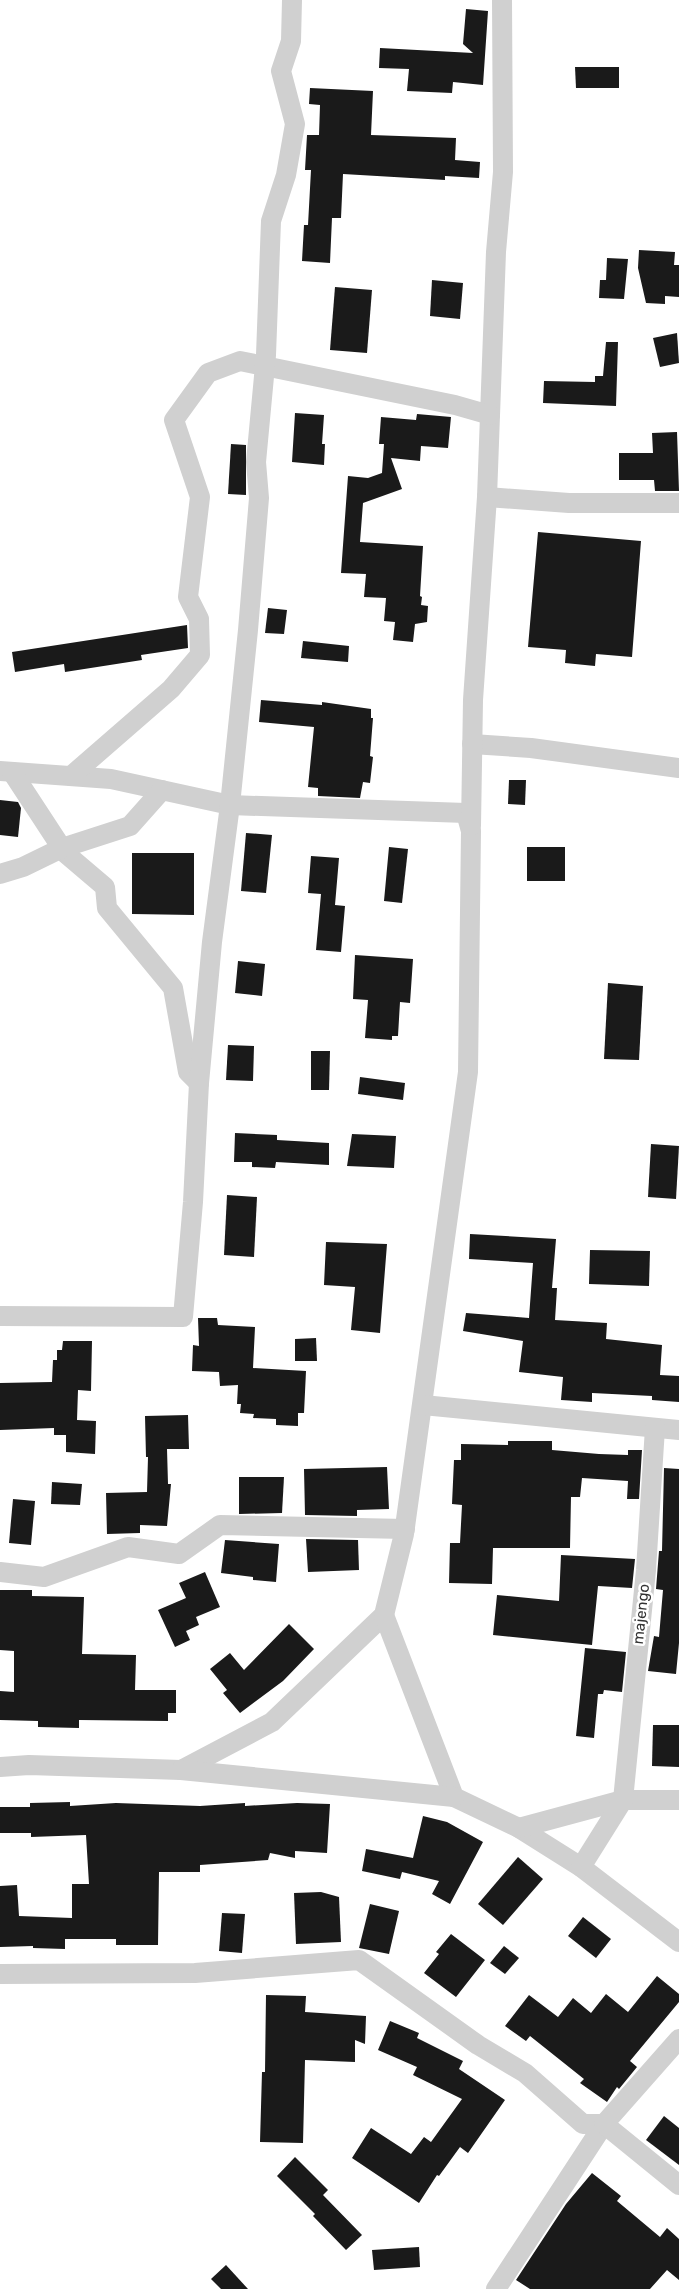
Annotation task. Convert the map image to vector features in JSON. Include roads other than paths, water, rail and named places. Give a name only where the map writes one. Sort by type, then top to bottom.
[{"type":"street","points":[[0,1316],[183,1317],[193,1202],[199,1083],[212,942],[230,805],[259,498],[256,462],[265,366],[271,221],[286,175],[295,124],[281,70],[291,41],[292,0]]},
{"type":"street","points":[[181,1770],[272,1722],[384,1615],[405,1528],[468,1072],[473,700],[488,497],[496,252],[503,172],[502,0]]},
{"type":"street","points":[[70,776],[171,689],[200,655],[199,619],[188,597],[200,497],[174,420],[208,373],[240,361],[455,405],[490,415]]},
{"type":"street","points":[[488,497],[569,503],[679,503]]},
{"type":"street","points":[[472,744],[531,748],[679,768]]},
{"type":"street","points":[[6,772],[110,779],[230,805],[466,813],[471,830]]},
{"type":"street","points":[[6,772],[62,848],[105,887],[107,908],[173,988],[188,1072],[199,1083]]},
{"type":"street","points":[[0,874],[23,867],[62,848],[130,826],[162,790]]},
{"type":"street","points":[[423,1405],[679,1430]]},
{"type":"street","name":"majengo","points":[[581,1867],[623,1800],[646,1570],[655,1428]]},
{"type":"street","points":[[0,1572],[44,1577],[128,1547],[179,1554],[220,1525],[405,1528]]},
{"type":"street","points":[[384,1615],[454,1797]]},
{"type":"street","points":[[0,1767],[181,1770],[454,1797],[519,1828],[581,1867],[679,1942]]},
{"type":"street","points":[[519,1828],[623,1800],[679,1800]]},
{"type":"street","points":[[0,1974],[195,1972],[359,1960],[478,2045],[525,2073],[583,2124],[604,2124],[679,2185]]},
{"type":"street","points":[[504,2286],[604,2124],[679,2039]]}]
